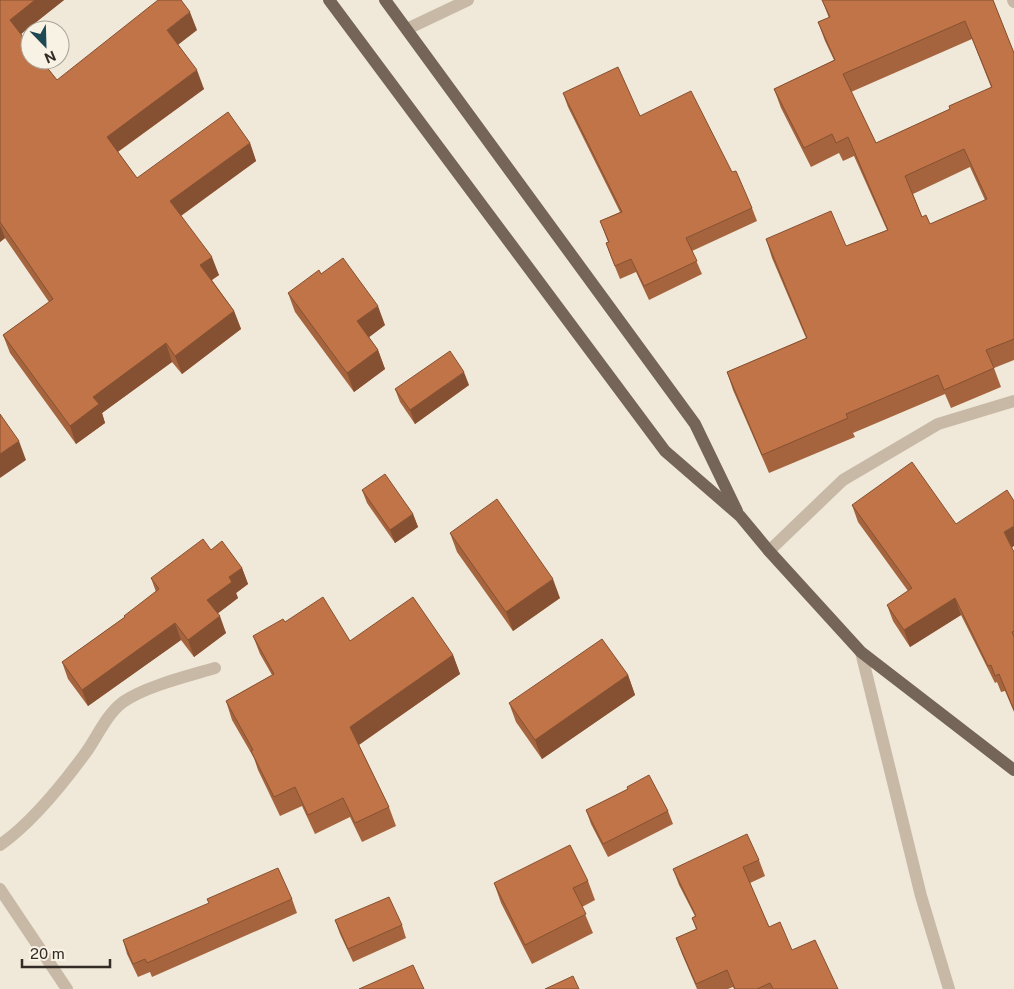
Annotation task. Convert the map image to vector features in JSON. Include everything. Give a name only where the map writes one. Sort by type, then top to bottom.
[{"type":"main road","points":[[329,0],[665,451],[740,516],[769,551],[861,652],[1014,770]]},
{"type":"main road","points":[[385,0],[695,424],[740,516]]},
{"type":"street","points":[[408,30],[468,0]]},
{"type":"street","points":[[769,551],[843,480],[938,424],[1014,401]]},
{"type":"street","points":[[861,652],[921,896],[949,989]]},
{"type":"street","points":[[0,845],[17,834],[38,812],[86,751],[112,713],[123,702],[146,690],[215,668]]},
{"type":"street","points":[[0,889],[67,989]]},
{"type":"building","points":[[0,0],[35,0],[10,20],[20,33],[20,70],[49,70],[57,80],[158,0],[181,0],[190,12],[167,30],[197,70],[107,137],[137,178],[228,112],[250,143],[170,201],[212,257],[200,265],[234,311],[175,356],[166,343],[93,397],[99,404],[70,426],[3,335],[53,299],[0,222]]},
{"type":"building","points":[[822,0],[993,0],[1014,53],[1014,339],[986,350],[994,368],[944,390],[938,375],[846,414],[848,418],[762,455],[727,372],[807,338],[766,239],[831,211],[846,246],[888,230],[848,137],[836,143],[832,134],[804,148],[774,89],[835,60],[818,22],[830,17]],"holes":[[[965,21],[992,87],[949,106],[950,109],[876,143],[843,74]],[[964,149],[987,199],[930,224],[926,215],[922,217],[905,176]]]},
{"type":"building","points":[[618,67],[640,116],[691,91],[732,172],[736,171],[752,208],[686,238],[697,261],[644,286],[631,259],[615,266],[606,243],[609,242],[600,221],[622,212],[563,93]]},
{"type":"building","points":[[343,258],[378,306],[357,321],[378,350],[347,373],[288,293],[319,270],[321,274]]},
{"type":"building","points":[[450,351],[464,372],[410,410],[395,389]]},
{"type":"building","points":[[0,414],[19,441],[0,454]]},
{"type":"building","points":[[912,462],[956,524],[1007,490],[1014,501],[1014,526],[1004,532],[1014,552],[1014,631],[1012,632],[1014,637],[1014,710],[999,674],[995,676],[991,665],[988,666],[955,598],[904,630],[887,605],[912,588],[852,505]]},
{"type":"building","points":[[385,474],[413,514],[390,530],[362,490]]},
{"type":"building","points":[[497,499],[553,579],[506,612],[450,533]]},
{"type":"building","points":[[203,539],[211,550],[222,541],[242,568],[229,577],[232,582],[207,600],[220,616],[188,640],[175,623],[82,690],[62,662],[125,617],[159,589],[151,578]]},
{"type":"building","points":[[323,597],[350,641],[413,597],[453,655],[350,727],[389,807],[355,823],[343,798],[308,815],[295,787],[274,797],[251,751],[253,750],[226,701],[274,674],[253,636],[283,619],[285,622]]},
{"type":"building","points":[[602,639],[628,675],[535,740],[509,703]]},
{"type":"building","points":[[649,775],[668,811],[603,844],[586,810],[628,789],[627,787]]},
{"type":"building","points":[[747,834],[759,860],[743,867],[769,927],[780,922],[792,950],[815,940],[838,989],[773,989],[770,983],[757,989],[735,989],[727,970],[696,984],[676,938],[697,929],[692,918],[696,916],[673,869]]},
{"type":"building","points":[[570,845],[588,881],[573,888],[586,914],[525,945],[494,883]]},
{"type":"building","points":[[278,868],[292,899],[147,963],[145,959],[133,964],[123,940],[209,903],[207,899]]},
{"type":"building","points":[[389,897],[402,925],[348,949],[335,920]]},
{"type":"building","points":[[413,965],[424,989],[359,989]]},
{"type":"building","points":[[573,976],[579,989],[545,989]]}]
